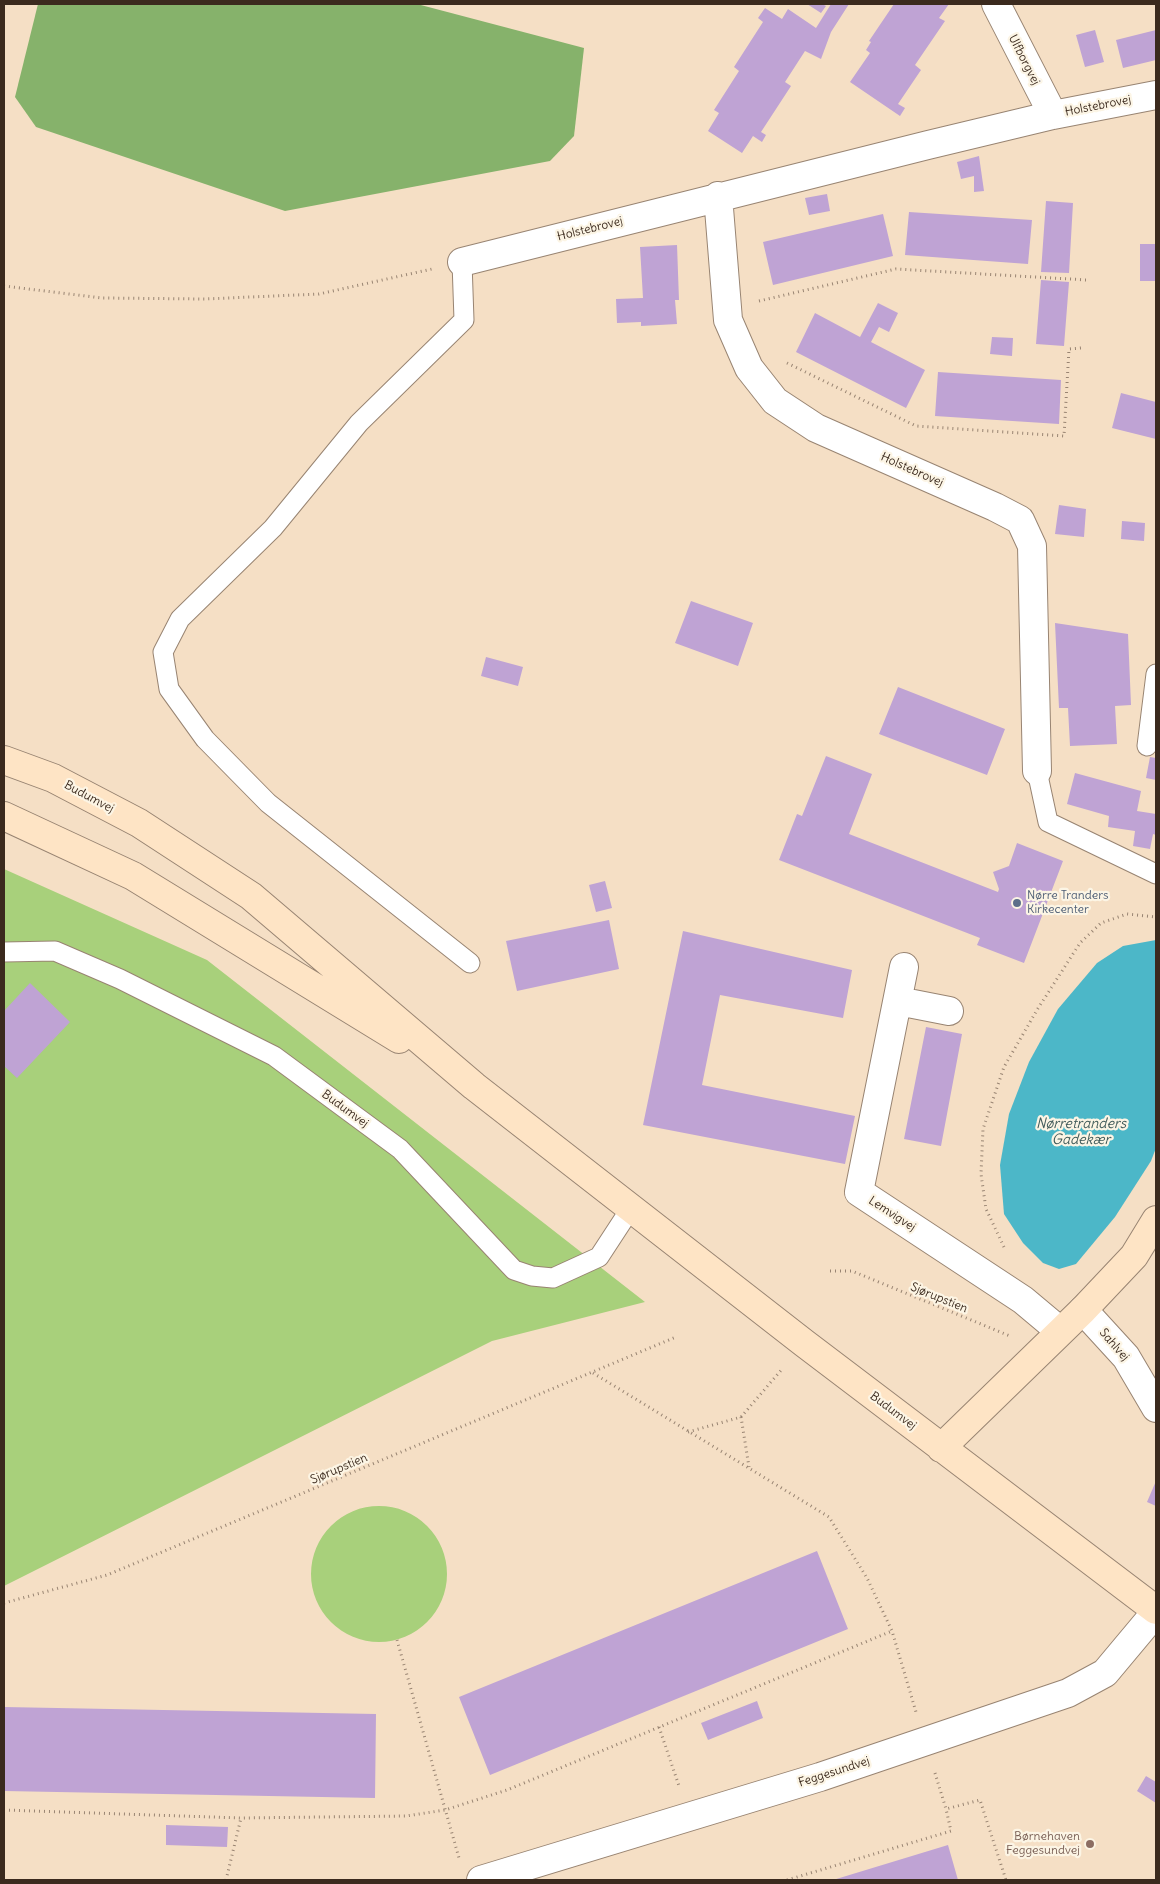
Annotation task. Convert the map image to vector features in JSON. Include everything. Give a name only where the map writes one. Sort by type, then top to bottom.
[{"type":"street","name":"Ulfborgvej","points":[[996,4],[1053,115]]},
{"type":"street","name":"Holstebrovej","points":[[462,262],[718,196],[1053,115],[1156,95]]},
{"type":"street","name":"Holstebrovej","points":[[718,196],[728,320],[749,368],[775,401],[816,428],[1020,520],[1032,546],[1036,771]]},
{"type":"street","name":"Budumvej","points":[[4,760],[52,778],[139,823],[251,896],[474,1086],[804,1343],[1156,1611]]},
{"type":"street","name":"Budumvej","points":[[4,816],[133,876],[474,1086]]},
{"type":"street","name":"Lemvigvej","points":[[904,967],[859,1192],[1023,1300],[1060,1331]]},
{"type":"street","points":[[898,1001],[949,1011]]},
{"type":"street","points":[[941,1448],[1083,1310],[1134,1256],[1156,1220]]},
{"type":"street","name":"Sahlvej","points":[[1083,1310],[1126,1357],[1156,1408]]},
{"type":"street","name":"Feggesundvej","points":[[481,1880],[820,1777],[1068,1694],[1105,1673],[1156,1611]]},
{"type":"lane","points":[[462,262],[464,320],[359,423],[273,528],[180,619],[163,652],[169,689],[205,739],[217,752],[268,803],[470,963]]},
{"type":"lane","points":[[1147,746],[1156,674]]},
{"type":"lane","points":[[1036,771],[1048,822],[1156,874]]},
{"type":"lane","name":"Budumvej","points":[[4,952],[55,951],[120,979],[274,1056],[400,1149],[514,1270],[532,1276],[553,1278],[599,1256],[631,1208]]},
{"type":"path","points":[[4,286],[102,298],[204,300],[319,294],[462,262]]},
{"type":"path","points":[[750,303],[896,269],[1087,280]]},
{"type":"path","points":[[786,362],[916,426],[1064,436],[1069,349],[1081,348]]},
{"type":"path","points":[[1005,1249],[986,1209],[980,1174],[983,1130],[1004,1067],[1037,1010],[1080,943],[1101,923],[1126,914],[1156,917]]},
{"type":"path","name":"Sjørupstien","points":[[830,1271],[852,1271],[1041,1349]]},
{"type":"path","name":"Sjørupstien","points":[[4,1603],[106,1575],[676,1337]]},
{"type":"path","points":[[688,1432],[741,1417],[804,1343]]},
{"type":"path","points":[[592,1373],[829,1517],[867,1578],[892,1631],[951,1831],[788,1880]]},
{"type":"path","points":[[741,1417],[750,1468]]},
{"type":"path","points":[[4,1810],[241,1818],[406,1816],[445,1810],[506,1790],[892,1631]]},
{"type":"path","points":[[397,1640],[460,1859]]},
{"type":"path","points":[[659,1727],[681,1792]]},
{"type":"path","points":[[946,1809],[980,1800],[1006,1880]]},
{"type":"path","points":[[226,1880],[241,1818]]},
{"type":"green space","points":[[38,4],[417,4],[584,48],[574,136],[550,161],[285,211],[36,127],[15,97]]},
{"type":"green space","points":[[4,869],[207,960],[645,1302],[492,1341],[4,1586]]},
{"type":"green space","points":[[379,1506],[405,1511],[417,1517],[427,1526],[436,1536],[442,1548],[447,1574],[442,1600],[436,1612],[427,1622],[417,1631],[405,1637],[379,1642],[353,1637],[341,1631],[331,1622],[322,1612],[316,1600],[311,1574],[316,1548],[322,1536],[331,1526],[341,1517],[353,1511]]},
{"type":"water","name":"Nørretranders Gadekær","points":[[1156,940],[1156,1148],[1151,1161],[1115,1217],[1076,1264],[1059,1269],[1043,1263],[1023,1243],[1004,1214],[1000,1165],[1009,1114],[1029,1062],[1058,1009],[1097,963],[1123,946]]},
{"type":"building","points":[[807,4],[822,4],[826,6],[821,13]]},
{"type":"building","points":[[831,4],[849,4],[831,32],[821,59],[805,51],[785,82],[791,86],[761,132],[766,135],[762,142],[753,136],[742,153],[708,131],[719,113],[714,110],[739,71],[734,67],[763,22],[758,18],[765,8],[782,19],[788,9],[816,28]]},
{"type":"building","points":[[894,4],[949,4],[939,18],[945,21],[915,65],[921,70],[898,104],[905,108],[900,116],[850,82],[870,53],[866,50],[871,42],[869,41]]},
{"type":"building","points":[[1095,30],[1104,62],[1085,67],[1076,35]]},
{"type":"building","points":[[1156,30],[1156,60],[1123,68],[1116,40]]},
{"type":"building","points":[[979,156],[984,191],[974,192],[974,176],[961,179],[957,162]]},
{"type":"building","points":[[827,194],[830,211],[809,215],[805,198]]},
{"type":"building","points":[[1046,201],[1073,203],[1069,273],[1041,272]]},
{"type":"building","points":[[909,212],[1032,220],[1028,264],[905,255]]},
{"type":"building","points":[[883,214],[893,256],[773,285],[763,242]]},
{"type":"building","points":[[1140,244],[1156,244],[1156,281],[1140,281]]},
{"type":"building","points":[[677,245],[679,300],[675,300],[677,324],[641,326],[641,322],[617,323],[616,299],[643,298],[640,247]]},
{"type":"building","points":[[1041,280],[1069,282],[1064,346],[1036,344]]},
{"type":"building","points":[[878,303],[898,313],[889,332],[879,327],[871,342],[925,370],[906,408],[796,352],[815,313],[860,337]]},
{"type":"building","points":[[992,337],[1013,338],[1012,356],[990,354]]},
{"type":"building","points":[[938,372],[1061,380],[1059,424],[935,416]]},
{"type":"building","points":[[1121,393],[1156,402],[1156,439],[1112,428]]},
{"type":"building","points":[[1059,505],[1086,509],[1084,537],[1055,534]]},
{"type":"building","points":[[1122,521],[1145,523],[1144,541],[1121,539]]},
{"type":"building","points":[[691,601],[753,623],[738,666],[675,643]]},
{"type":"building","points":[[1055,623],[1128,634],[1131,705],[1115,706],[1117,744],[1070,746],[1068,708],[1059,708]]},
{"type":"building","points":[[486,657],[523,667],[518,686],[481,676]]},
{"type":"building","points":[[898,687],[1005,729],[987,775],[879,734]]},
{"type":"building","points":[[826,756],[872,774],[849,834],[998,892],[999,889],[993,872],[1009,866],[1017,843],[1063,861],[1024,963],[977,945],[980,938],[779,860],[797,814],[802,816]]},
{"type":"building","points":[[1150,757],[1156,758],[1156,780],[1146,778]]},
{"type":"building","points":[[1075,773],[1141,791],[1137,811],[1156,814],[1156,835],[1153,834],[1150,849],[1133,846],[1135,831],[1108,827],[1109,816],[1067,804]]},
{"type":"building","points":[[605,881],[612,908],[596,912],[589,885]]},
{"type":"building","points":[[609,920],[619,969],[517,991],[506,941]]},
{"type":"building","points":[[683,931],[852,970],[843,1018],[720,995],[702,1085],[855,1116],[845,1164],[643,1125]]},
{"type":"building","points":[[30,983],[70,1022],[17,1078],[4,1066],[4,1011]]},
{"type":"building","points":[[926,1027],[962,1034],[941,1146],[904,1139]]},
{"type":"building","points":[[1156,1481],[1156,1506],[1147,1502]]},
{"type":"building","points":[[817,1551],[848,1629],[490,1775],[459,1697]]},
{"type":"building","points":[[757,1701],[763,1718],[708,1740],[701,1723]]},
{"type":"building","points":[[4,1707],[376,1714],[375,1798],[4,1791]]},
{"type":"building","points":[[1146,1776],[1156,1782],[1156,1803],[1137,1791]]},
{"type":"building","points":[[166,1825],[228,1827],[227,1847],[166,1845]]},
{"type":"building","points":[[948,1845],[958,1880],[833,1880]]},
{"type":"place","name":"Nørre Tranders Kirkecenter","points":[[1017,903]]},
{"type":"place","name":"Børnehaven Feggesundvej","points":[[1090,1844]]}]
